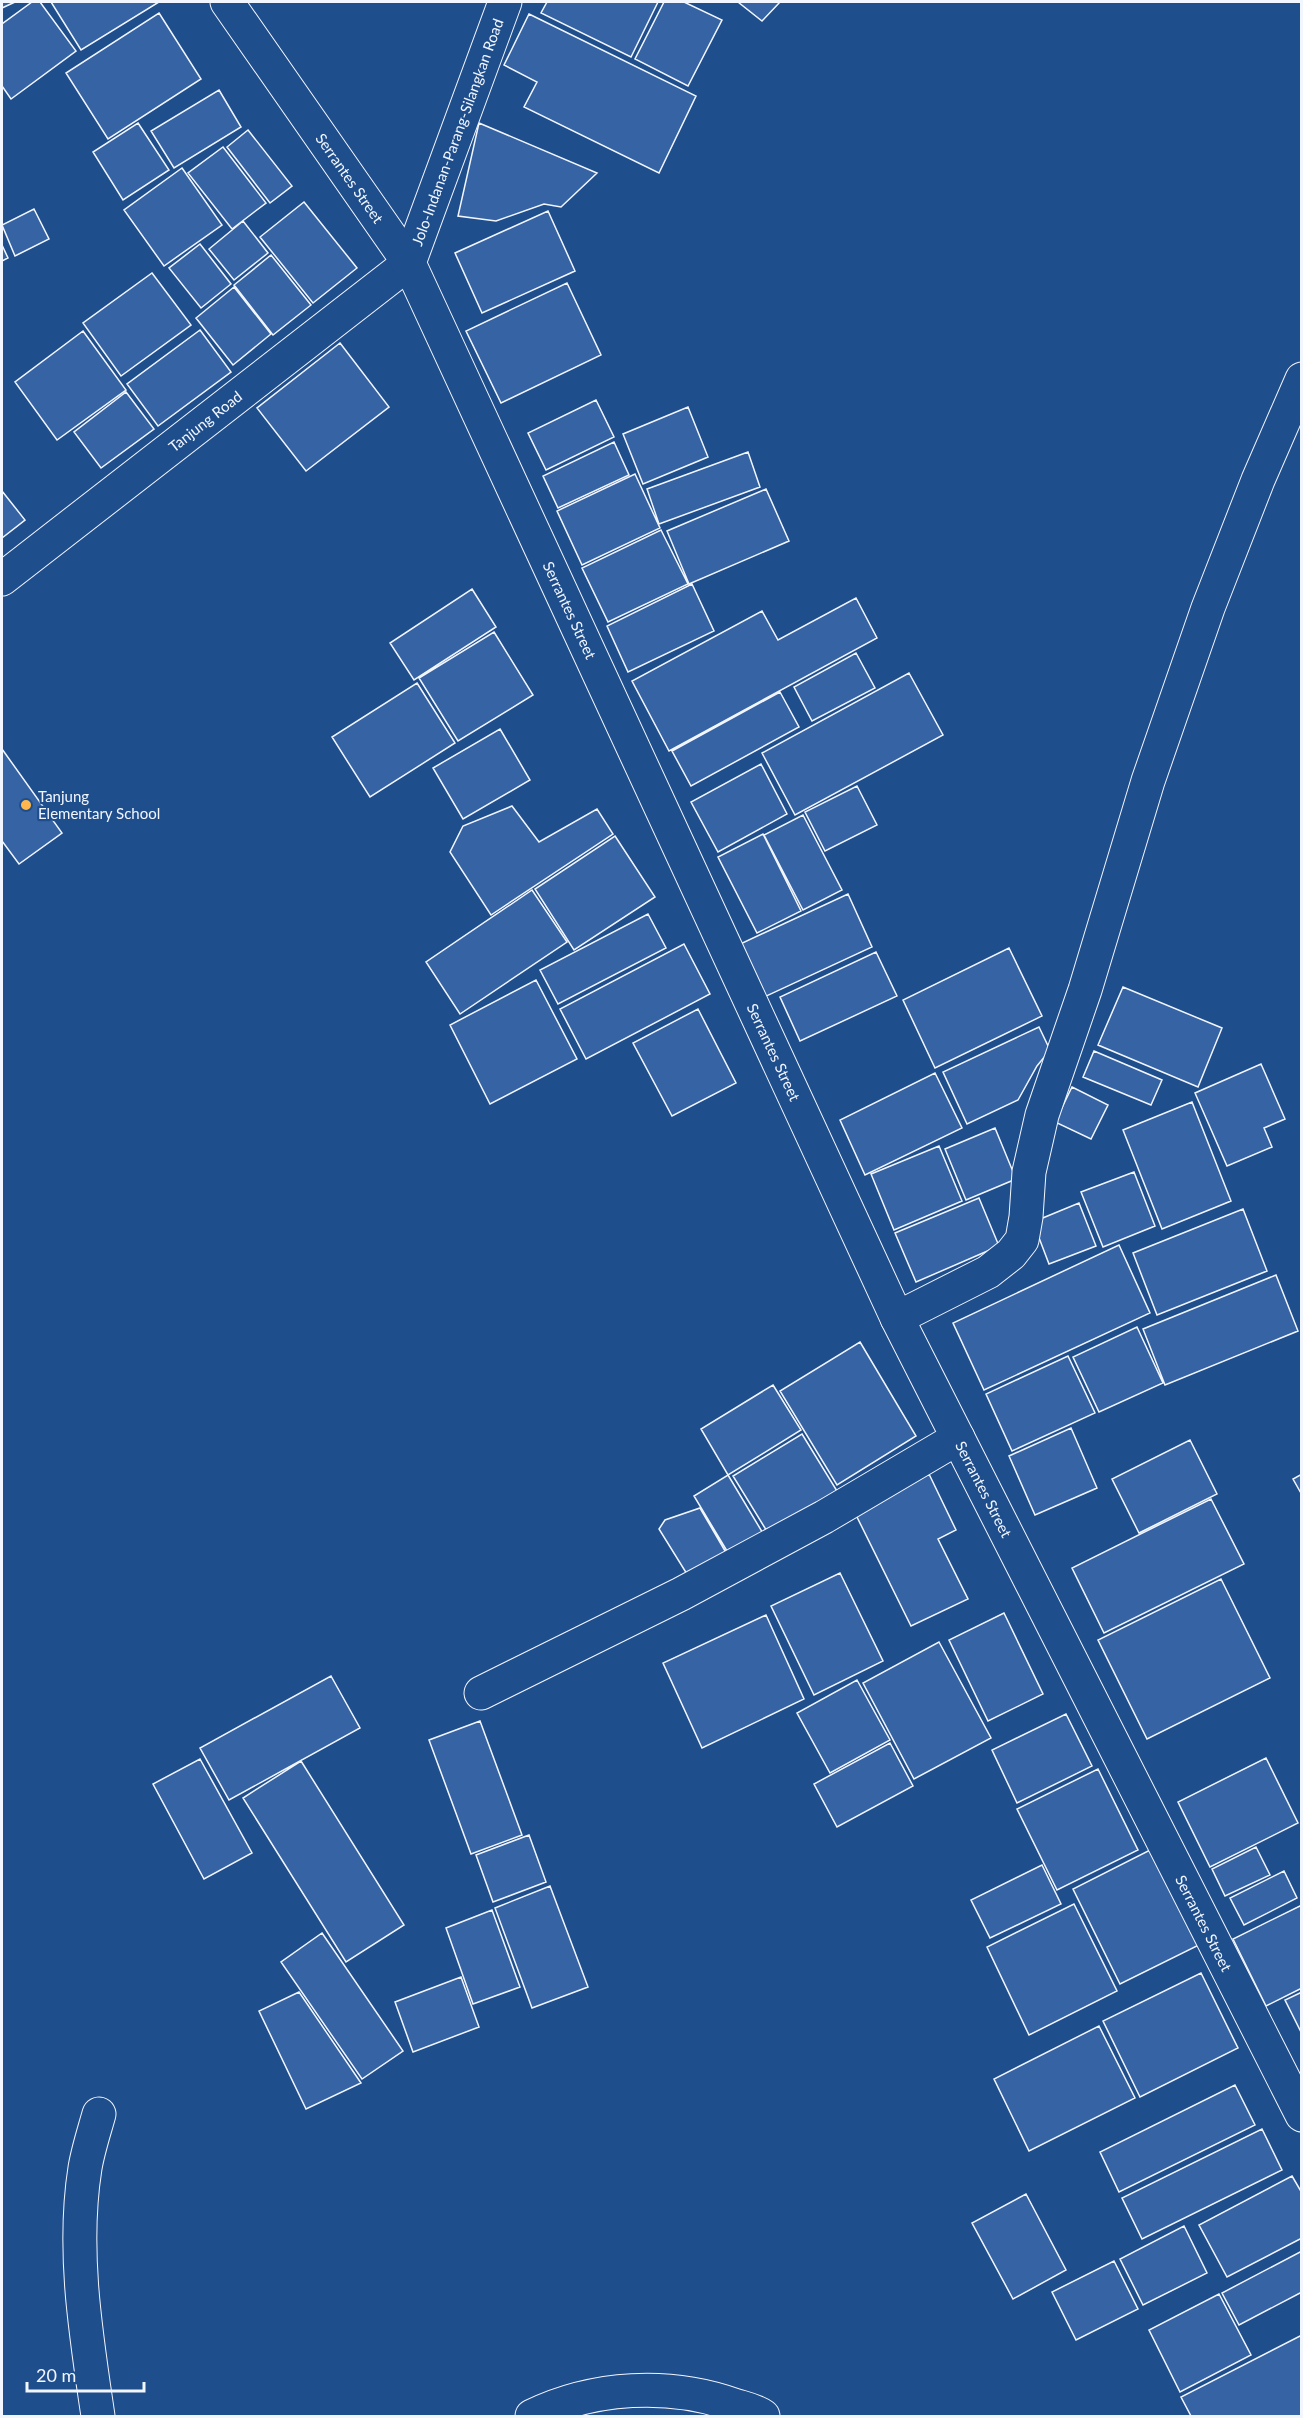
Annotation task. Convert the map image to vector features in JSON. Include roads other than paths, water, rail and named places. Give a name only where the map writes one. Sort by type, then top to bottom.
[{"type":"street","name":"Serrantes Street","points":[[227,2],[409,263],[897,1318],[1302,2115]]},
{"type":"street","name":"Jolo-Indanan-Parang-Silangkan Road","points":[[409,263],[505,2]]},
{"type":"street","name":"Tanjung Road","points":[[2,579],[409,263]]},
{"type":"street","points":[[897,1318],[988,1272],[1011,1254],[1022,1240],[1029,1172],[1042,1115],[1085,990],[1148,781],[1212,597],[1258,480],[1302,379]]},
{"type":"street","points":[[481,1694],[681,1594],[824,1517],[958,1438]]},
{"type":"street","points":[[98,2416],[86,2339],[81,2280],[80,2219],[85,2167],[99,2114]]},
{"type":"street","points":[[532,2416],[589,2396],[668,2390],[717,2399],[763,2416]]},
{"type":"place","name":"Tanjung Elementary School","points":[[26,805]]}]
